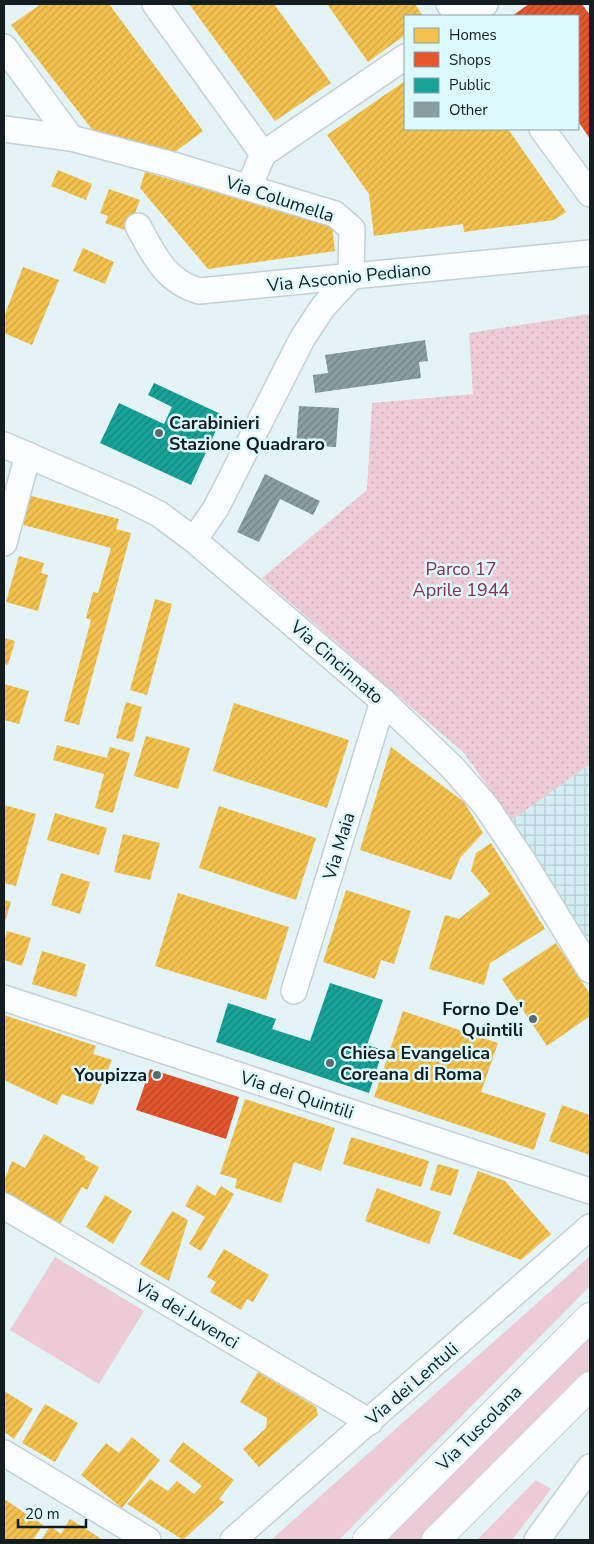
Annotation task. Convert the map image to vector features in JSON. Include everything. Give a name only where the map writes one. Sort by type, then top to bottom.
[{"type":"main road","name":"Via Tuscolana","points":[[367,1540],[590,1316]]},
{"type":"main road","points":[[436,1540],[590,1386]]},
{"type":"street","points":[[155,4],[264,154]]},
{"type":"street","points":[[449,4],[457,15]]},
{"type":"street","points":[[469,15],[485,4]]},
{"type":"street","points":[[4,46],[71,138]]},
{"type":"street","points":[[249,187],[264,154],[404,58]]},
{"type":"street","name":"Via Columella","points":[[4,129],[71,138],[173,165],[335,214],[352,229],[351,277]]},
{"type":"street","points":[[543,130],[590,194]]},
{"type":"street","name":"Via Asconio Pediano","points":[[138,226],[156,258],[168,274],[189,288],[199,291],[590,253]]},
{"type":"street","points":[[194,540],[216,508],[302,339],[324,307],[351,277]]},
{"type":"street","name":"Via Cincinnato","points":[[4,445],[154,510],[194,540],[383,701],[452,767],[486,806],[515,848],[590,970]]},
{"type":"street","points":[[4,543],[28,455]]},
{"type":"street","name":"Via Maia","points":[[294,991],[383,701]]},
{"type":"street","name":"Via dei Quintili","points":[[4,998],[590,1192]]},
{"type":"street","name":"Via dei Juvenci","points":[[4,1206],[370,1422]]},
{"type":"street","name":"Via dei Lentuli","points":[[233,1540],[370,1422],[590,1227]]},
{"type":"street","points":[[4,1453],[148,1540]]},
{"type":"street","points":[[537,1540],[590,1468]]},
{"type":"shaded area","points":[[590,764],[590,943],[512,820]]},
{"type":"green space","name":"Parco 17 Aprile 1944","points":[[590,314],[590,764],[512,820],[464,753],[262,578],[367,490],[372,403],[473,394],[469,333]]},
{"type":"green space","points":[[590,1256],[590,1286],[339,1540],[271,1540]]},
{"type":"green space","points":[[55,1257],[144,1311],[99,1384],[10,1330]]},
{"type":"green space","points":[[590,1335],[590,1370],[419,1540],[385,1540]]},
{"type":"green space","points":[[536,1480],[551,1489],[512,1540],[477,1540]]},
{"type":"building: Homes","points":[[41,4],[109,4],[203,131],[171,155],[98,137],[11,25]]},
{"type":"building: Homes","points":[[189,4],[274,4],[331,83],[275,121]]},
{"type":"building: Homes","points":[[327,4],[415,4],[422,15],[404,15],[404,36],[368,62]]},
{"type":"building: Homes","points":[[404,82],[404,130],[509,130],[566,212],[554,220],[464,232],[463,224],[374,236],[369,194],[327,135]]},
{"type":"building: Homes","points":[[58,170],[92,184],[86,200],[51,186]]},
{"type":"building: Homes","points":[[145,172],[332,226],[335,251],[208,269],[140,188]]},
{"type":"building: Homes","points":[[109,189],[140,200],[128,231],[105,223],[108,216],[100,213]]},
{"type":"building: Homes","points":[[83,248],[114,262],[105,284],[73,271]]},
{"type":"building: Homes","points":[[23,267],[59,280],[32,345],[4,333],[4,317]]},
{"type":"building: Homes","points":[[24,494],[119,519],[116,529],[131,533],[79,725],[64,721],[91,620],[86,618],[93,592],[98,593],[111,548],[16,523]]},
{"type":"building: Homes","points":[[19,556],[44,563],[41,573],[48,575],[38,611],[6,602]]},
{"type":"building: Homes","points":[[155,599],[172,604],[147,695],[130,690]]},
{"type":"building: Homes","points":[[4,638],[15,641],[8,665],[4,664]]},
{"type":"building: Homes","points":[[4,684],[29,691],[19,724],[4,720]]},
{"type":"building: Homes","points":[[126,702],[142,707],[133,742],[116,738]]},
{"type":"building: Homes","points":[[234,703],[349,740],[327,808],[213,771]]},
{"type":"building: Homes","points":[[146,736],[190,748],[178,789],[134,776]]},
{"type":"building: Homes","points":[[57,745],[107,758],[110,747],[130,753],[113,813],[95,808],[104,774],[53,760]]},
{"type":"building: Homes","points":[[391,747],[464,802],[483,833],[460,858],[451,880],[360,850]]},
{"type":"building: Homes","points":[[4,805],[36,814],[16,886],[4,883]]},
{"type":"building: Homes","points":[[219,806],[316,838],[296,900],[199,868]]},
{"type":"building: Homes","points":[[55,813],[107,828],[99,855],[47,840]]},
{"type":"building: Homes","points":[[123,834],[160,843],[150,880],[114,872]]},
{"type":"building: Homes","points":[[491,843],[545,929],[490,963],[484,985],[429,969],[445,915],[459,919],[490,894],[471,871],[476,853]]},
{"type":"building: Homes","points":[[61,873],[90,882],[80,914],[51,905]]},
{"type":"building: Homes","points":[[346,890],[411,911],[394,964],[381,960],[375,979],[323,962]]},
{"type":"building: Homes","points":[[178,893],[289,927],[266,1000],[155,966]]},
{"type":"building: Homes","points":[[4,900],[11,902],[4,925]]},
{"type":"building: Homes","points":[[7,931],[31,938],[22,966],[4,960],[4,942]]},
{"type":"building: Homes","points":[[556,943],[590,994],[590,1016],[547,1046],[502,979]]},
{"type":"building: Homes","points":[[42,951],[86,964],[76,997],[32,984]]},
{"type":"building: Homes","points":[[403,1011],[498,1043],[481,1092],[546,1113],[534,1150],[374,1097]]},
{"type":"building: Homes","points":[[4,1015],[96,1046],[93,1054],[112,1060],[93,1105],[62,1094],[57,1105],[4,1080]]},
{"type":"building: Homes","points":[[245,1099],[335,1128],[321,1171],[294,1162],[281,1203],[235,1188],[237,1179],[220,1174]]},
{"type":"building: Homes","points":[[562,1105],[590,1115],[590,1155],[549,1141]]},
{"type":"building: Homes","points":[[44,1134],[86,1157],[84,1159],[99,1167],[87,1190],[82,1187],[60,1224],[4,1191],[4,1181],[12,1161],[25,1168]]},
{"type":"building: Homes","points":[[351,1137],[429,1161],[421,1187],[343,1164]]},
{"type":"building: Homes","points":[[438,1164],[459,1170],[451,1196],[430,1190]]},
{"type":"building: Homes","points":[[478,1171],[505,1181],[551,1234],[521,1260],[453,1234]]},
{"type":"building: Homes","points":[[197,1185],[215,1196],[221,1186],[234,1194],[201,1251],[189,1244],[205,1217],[185,1206]]},
{"type":"building: Homes","points":[[377,1188],[441,1212],[429,1244],[365,1221]]},
{"type":"building: Homes","points":[[105,1195],[132,1211],[113,1244],[86,1227]]},
{"type":"building: Homes","points":[[172,1211],[188,1220],[169,1281],[140,1264]]},
{"type":"building: Homes","points":[[224,1249],[269,1275],[253,1302],[247,1299],[241,1310],[210,1292],[216,1282],[207,1277]]},
{"type":"building: Homes","points":[[258,1372],[316,1407],[318,1415],[259,1467],[243,1449],[266,1428],[267,1418],[240,1402]]},
{"type":"building: Homes","points":[[4,1391],[33,1409],[14,1439],[4,1432]]},
{"type":"building: Homes","points":[[45,1404],[78,1423],[55,1462],[22,1443]]},
{"type":"building: Homes","points":[[132,1437],[160,1460],[122,1508],[81,1475],[106,1443],[119,1453]]},
{"type":"building: Homes","points":[[183,1442],[234,1480],[219,1499],[224,1502],[183,1540],[127,1504],[150,1479],[168,1491],[177,1481],[194,1494],[202,1486],[169,1461]]},
{"type":"building: Homes","points":[[4,1499],[43,1525],[33,1540],[4,1540]]},
{"type":"building: Homes","points":[[70,1519],[103,1540],[41,1540],[50,1526],[61,1534]]},
{"type":"building: Shops","points":[[529,4],[582,4],[590,15],[590,139],[579,122],[579,15],[513,15]]},
{"type":"building: Shops","points":[[150,1069],[239,1097],[226,1139],[136,1110]]},
{"type":"building: Public","name":"Carabinieri Stazione Quadraro","points":[[154,383],[223,415],[191,485],[100,443],[119,403],[164,424],[172,407],[148,395]]},
{"type":"building: Public","points":[[330,983],[383,1000],[367,1045],[383,1050],[369,1093],[216,1042],[228,1003],[276,1019],[272,1029],[310,1041]]},
{"type":"building: Other","points":[[425,340],[428,361],[419,362],[421,378],[315,393],[313,375],[328,373],[325,355]]},
{"type":"building: Other","points":[[299,406],[339,408],[336,447],[296,445]]},
{"type":"building: Other","points":[[265,474],[320,501],[313,515],[280,499],[259,542],[237,532]]},
{"type":"place","name":"Carabinieri Stazione Quadraro","points":[[159,433]]},
{"type":"place","name":"Forno De' Quintili","points":[[533,1019]]},
{"type":"place","name":"Chiesa Evangelica Coreana di Roma","points":[[330,1063]]},
{"type":"place","name":"Youpizza","points":[[157,1075]]}]
